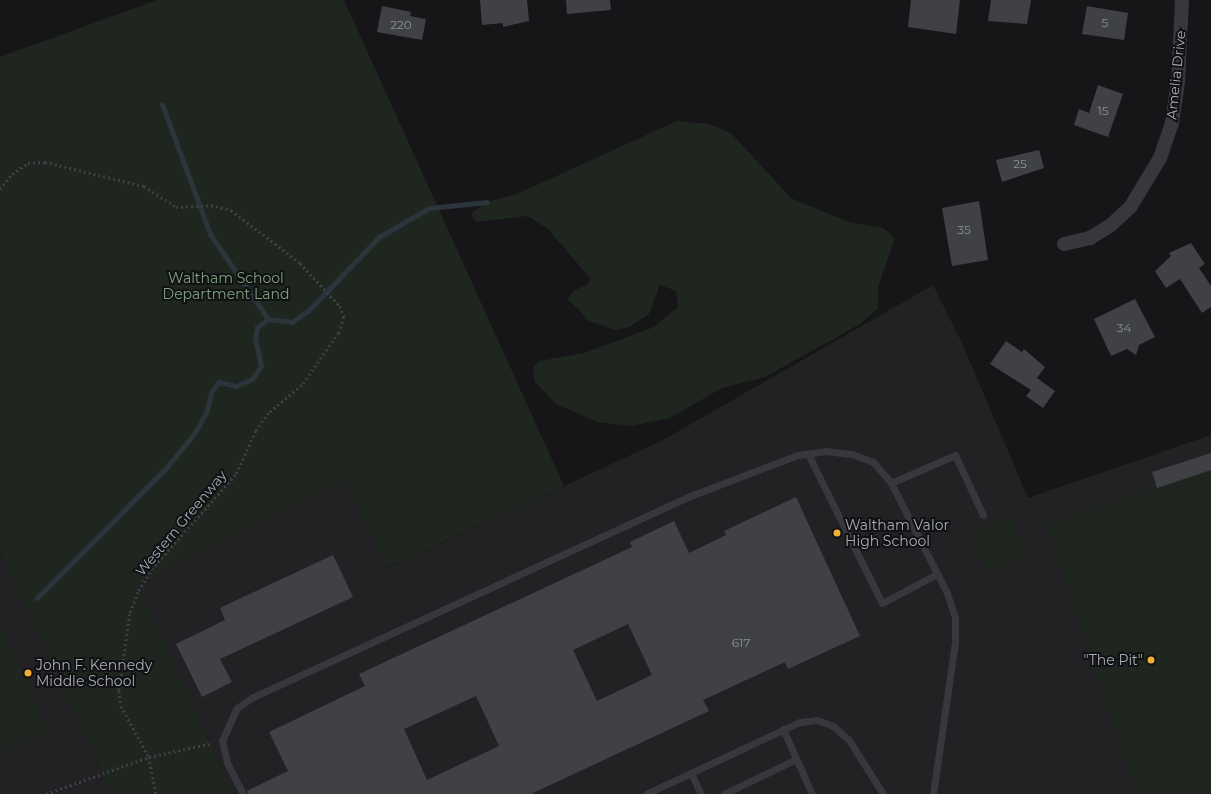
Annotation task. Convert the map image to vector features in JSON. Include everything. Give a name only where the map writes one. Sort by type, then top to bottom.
[{"type":"street","name":"Amelia Drive","points":[[1064,244],[1090,238],[1112,224],[1131,206],[1160,158],[1172,123],[1178,82],[1182,0]]},
{"type":"lane","points":[[808,454],[882,603],[938,574]]},
{"type":"lane","points":[[243,794],[227,762],[222,741],[236,708],[253,697],[693,495],[808,454],[852,454],[873,462],[891,483],[938,574],[955,618],[955,642],[933,794]]},
{"type":"lane","points":[[891,483],[955,455],[983,515]]},
{"type":"lane","points":[[646,794],[783,730],[817,720],[833,726],[849,740],[883,794]]},
{"type":"lane","points":[[783,730],[812,794]]},
{"type":"lane","points":[[724,794],[796,759]]},
{"type":"lane","points":[[691,773],[701,794]]},
{"type":"path","name":"Western Greenway","points":[[0,189],[12,174],[28,163],[45,162],[144,186],[176,207],[187,208],[211,205],[231,210],[281,246],[330,295],[344,317],[340,333],[302,384],[269,413],[256,431],[236,475],[153,568],[138,592],[130,614],[118,691],[120,706],[149,757],[156,794]]},
{"type":"path","points":[[46,794],[149,757],[222,741]]},
{"type":"shaded area","name":"Waltham Valor High School","points":[[933,285],[961,341],[1028,498],[1211,435],[1211,794],[233,794],[137,584],[344,481],[388,568],[663,440]]},
{"type":"shaded area","name":"John F. Kennedy Middle School","points":[[0,552],[112,794],[0,794]]},
{"type":"green space","name":"Waltham School Department Land","points":[[157,0],[344,0],[564,486],[387,568],[344,481],[138,584],[233,794],[112,794],[0,552],[0,57]]},
{"type":"green space","points":[[677,121],[709,124],[731,133],[791,198],[848,222],[883,228],[895,238],[878,287],[878,308],[860,324],[765,377],[722,388],[670,418],[631,426],[597,422],[556,404],[535,382],[533,367],[540,361],[584,353],[654,327],[678,307],[676,291],[660,285],[649,314],[629,327],[616,330],[589,321],[568,299],[573,291],[588,284],[590,278],[548,229],[528,216],[476,222],[471,214],[487,202],[517,194]]},
{"type":"green space","name":"\"The Pit\"","points":[[1211,468],[1211,794],[1137,794],[1046,525]]},
{"type":"green space","points":[[1009,514],[1028,557],[986,575],[968,533]]},
{"type":"green space","points":[[0,620],[47,731],[0,751]]},
{"type":"building","points":[[480,0],[527,0],[529,21],[503,27],[503,23],[482,25]]},
{"type":"building","points":[[566,0],[610,0],[611,10],[567,14]]},
{"type":"building","points":[[911,0],[960,0],[956,34],[908,27]]},
{"type":"building","points":[[991,0],[1031,0],[1027,24],[988,21]]},
{"type":"building","points":[[382,6],[411,12],[410,16],[426,19],[422,40],[377,32]]},
{"type":"building","points":[[1087,6],[1128,13],[1124,40],[1082,34]]},
{"type":"building","points":[[1098,85],[1123,94],[1108,137],[1074,125],[1079,109],[1089,113]]},
{"type":"building","points":[[1039,150],[1044,168],[1002,182],[996,160]]},
{"type":"building","points":[[979,201],[988,260],[952,266],[942,208]]},
{"type":"building","points":[[1191,243],[1205,264],[1199,268],[1211,286],[1211,307],[1202,313],[1180,279],[1166,288],[1155,271],[1171,256],[1169,253]]},
{"type":"building","points":[[1135,299],[1155,337],[1139,345],[1136,355],[1127,349],[1111,356],[1094,319]]},
{"type":"building","points":[[1006,341],[1022,352],[1024,349],[1045,367],[1037,378],[1055,391],[1043,408],[1026,396],[1031,390],[990,364]]},
{"type":"building","points":[[1211,453],[1211,470],[1157,488],[1152,472]]},
{"type":"building","points":[[796,497],[860,636],[788,669],[785,662],[703,700],[709,711],[531,794],[248,794],[247,791],[288,771],[269,732],[365,686],[359,674],[632,547],[630,542],[674,521],[689,553],[726,535],[724,531]],"holes":[[[628,624],[652,675],[597,701],[573,650]],[[476,696],[499,746],[427,780],[404,729]]]},
{"type":"building","points":[[333,555],[353,597],[220,659],[232,682],[202,697],[176,644],[225,620],[220,608]]},
{"type":"waterway","points":[[162,104],[210,234],[268,319]]},
{"type":"waterway","points":[[37,598],[167,467],[196,431],[207,410],[211,392],[219,382],[236,386],[252,379],[261,366],[255,338],[257,327],[268,319],[292,322],[308,311],[379,237],[429,208],[487,202]]},
{"type":"place","name":"Waltham Valor High School","points":[[837,533]]},
{"type":"place","name":"\"The Pit\"","points":[[1151,660]]},
{"type":"place","name":"John F. Kennedy Middle School","points":[[28,673]]}]
